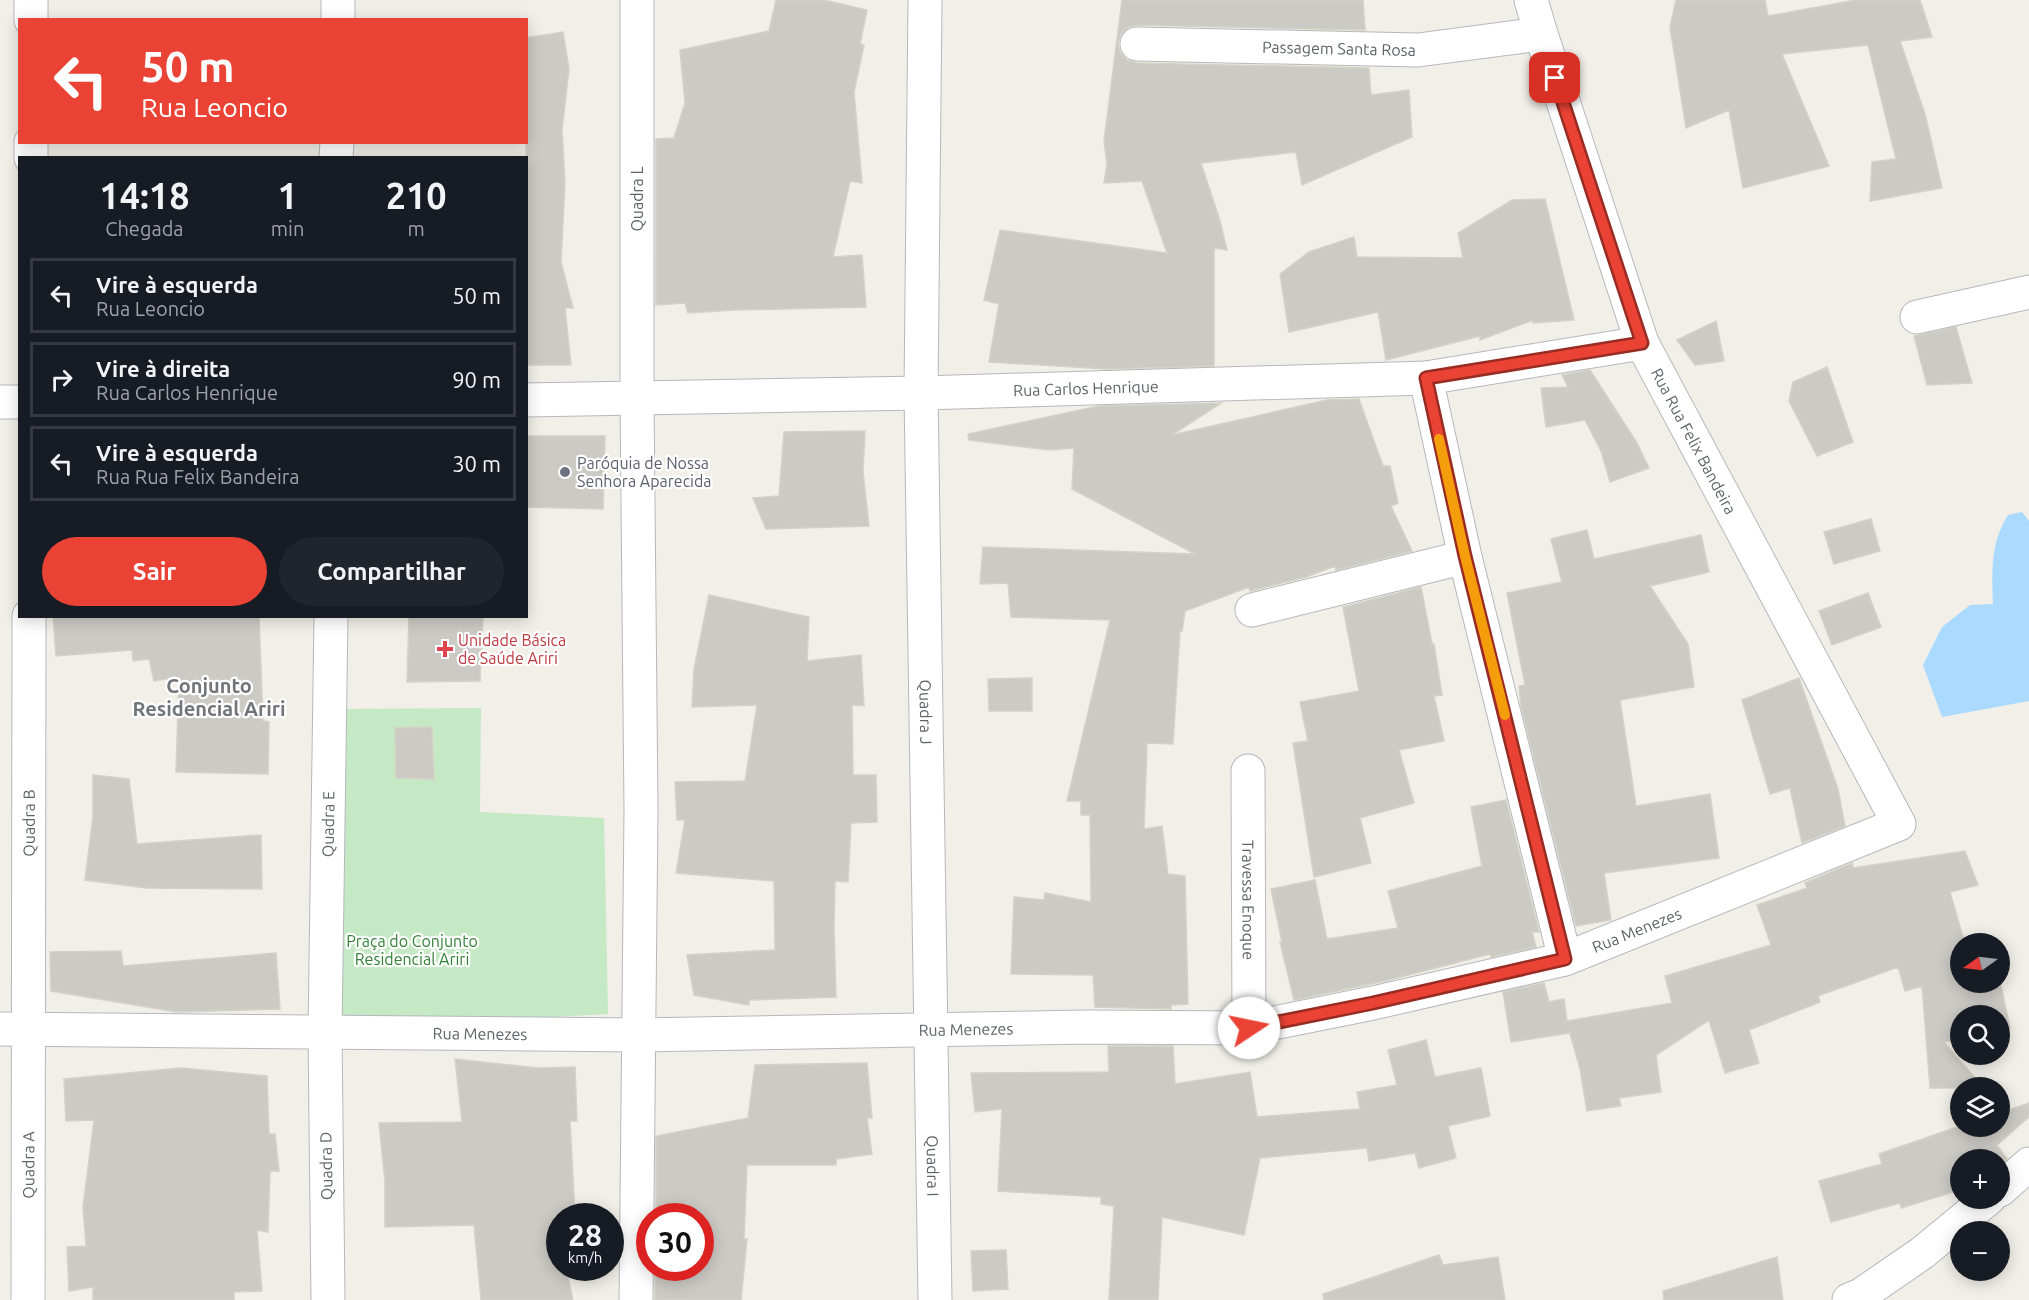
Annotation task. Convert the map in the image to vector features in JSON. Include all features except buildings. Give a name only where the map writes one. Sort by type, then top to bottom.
[{"type":"street","points":[[31,0],[31,18]]},
{"type":"street","points":[[338,0],[338,18]]},
{"type":"street","name":"Quadra L","points":[[637,0],[637,399]]},
{"type":"street","points":[[921,393],[925,0]]},
{"type":"street","name":"Rua Rua Felix Bandeira","points":[[1531,0],[1540,34],[1642,343],[1899,824]]},
{"type":"street","name":"Passagem Santa Rosa","points":[[1137,44],[1418,50],[1540,34]]},
{"type":"street","points":[[1917,316],[2029,291]]},
{"type":"street","name":"Rua Carlos Henrique","points":[[528,400],[921,393],[1426,378],[1642,343]]},
{"type":"street","points":[[1426,378],[1465,556],[1565,959]]},
{"type":"street","name":"Quadra J","points":[[921,393],[931,1031]]},
{"type":"street","points":[[636,1300],[641,810],[637,399]]},
{"type":"street","points":[[0,402],[18,402]]},
{"type":"street","points":[[1252,610],[1465,556]]},
{"type":"street","name":"Quadra B","points":[[14,1029],[29,618]]},
{"type":"street","name":"Quadra E","points":[[325,1032],[331,618]]},
{"type":"street","name":"Travessa Enoque","points":[[1248,771],[1249,1028]]},
{"type":"street","name":"Rua Menezes","points":[[14,1029],[638,1035],[1088,1027],[1249,1028],[1373,1003],[1565,959],[1899,824]]},
{"type":"street","name":"Quadra A","points":[[14,1029],[28,1300]]},
{"type":"street","name":"Quadra I","points":[[931,1031],[935,1300]]},
{"type":"street","name":"Quadra D","points":[[325,1032],[328,1300]]},
{"type":"street","points":[[2010,1181],[2029,1164]]},
{"type":"street","points":[[1849,1300],[1861,1295],[1922,1253],[1976,1209]]},
{"type":"green space","name":"Praça do Conjunto Residencial Ariri","points":[[481,708],[480,812],[604,818],[608,1014],[483,1021],[341,1022],[338,709]]},
{"type":"water","points":[[2022,512],[2029,521],[2029,701],[1942,717],[1923,665],[1942,627],[1970,605],[1993,604],[1993,558],[1998,537],[2008,515]]},
{"type":"slow traffic","points":[[1439,439],[1465,556],[1505,715]]},
{"type":"place","name":"Paróquia de Nossa Senhora Aparecida","points":[[565,472]]},
{"type":"place","name":"Unidade Básica de Saúde Ariri","points":[[445,649]]},
{"type":"district","name":"Conjunto Residencial Ariri","points":[[209,696]]},
{"type":"route","points":[[1249,1028],[1373,1003],[1565,959],[1465,556],[1426,378],[1642,343],[1555,78]]}]
